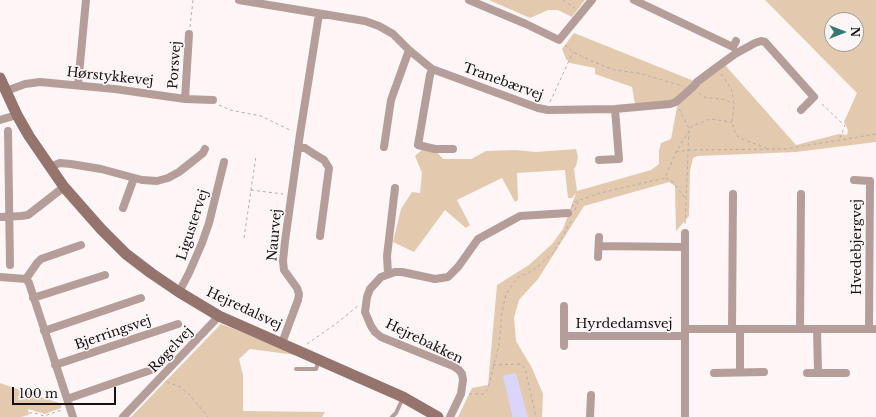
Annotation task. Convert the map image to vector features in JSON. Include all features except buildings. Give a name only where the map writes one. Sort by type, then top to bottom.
[{"type":"street","points":[[78,85],[86,0]]},
{"type":"street","name":"Tranebærvej","points":[[239,0],[366,21],[393,34],[432,70],[538,108],[548,110],[615,109],[662,106],[676,102]]},
{"type":"street","points":[[469,0],[526,24],[559,40],[592,0]]},
{"type":"street","points":[[634,0],[733,46],[736,41]]},
{"type":"street","name":"Naurvej","points":[[282,343],[299,294],[297,288],[284,270],[283,261],[291,195],[319,14]]},
{"type":"street","name":"Porsvej","points":[[185,99],[190,34]]},
{"type":"street","points":[[676,102],[697,82],[717,67],[760,41],[765,42],[814,97],[801,110]]},
{"type":"street","points":[[384,147],[391,100],[409,50]]},
{"type":"street","points":[[432,70],[418,145],[436,149],[453,150]]},
{"type":"street","name":"Hejredalsvej","points":[[0,78],[17,115],[49,167],[64,188],[100,229],[126,254],[179,292],[220,316],[403,397],[438,417]]},
{"type":"street","name":"Hørstykkevej","points":[[6,91],[32,82],[78,85],[185,99],[213,100]]},
{"type":"street","points":[[599,160],[619,159],[615,109]]},
{"type":"street","points":[[0,120],[17,115]]},
{"type":"street","points":[[8,131],[10,265]]},
{"type":"street","points":[[298,147],[304,148],[319,157],[328,164],[329,168],[320,236]]},
{"type":"street","points":[[49,167],[60,163],[71,164],[100,169],[134,178],[156,181],[168,178],[203,153],[205,149]]},
{"type":"street","name":"Ligustervej","points":[[179,292],[189,273],[209,223],[224,162]]},
{"type":"street","points":[[123,208],[134,178]]},
{"type":"street","name":"Hvedebjergvej","points":[[685,333],[736,329],[872,329],[870,181],[854,180]]},
{"type":"street","points":[[0,217],[28,215],[34,212],[64,188]]},
{"type":"street","points":[[388,274],[387,256],[394,188]]},
{"type":"street","points":[[733,194],[736,329],[740,372]]},
{"type":"street","points":[[800,329],[801,194]]},
{"type":"street","points":[[365,305],[370,289],[381,278],[388,274],[402,272],[435,278],[448,277],[458,267],[478,239],[520,216],[571,215]]},
{"type":"street","name":"Hyrdedamsvej","points":[[685,233],[685,417]]},
{"type":"street","points":[[598,257],[599,237]]},
{"type":"street","points":[[26,278],[41,259],[81,244]]},
{"type":"street","points":[[598,246],[685,247]]},
{"type":"street","points":[[33,298],[105,275]]},
{"type":"street","points":[[0,277],[26,278]]},
{"type":"street","points":[[26,278],[73,417]]},
{"type":"street","name":"Bjerringsvej","points":[[44,332],[141,298]]},
{"type":"street","name":"Hejrebakken","points":[[365,305],[365,312],[371,326],[381,337],[459,370],[462,374],[463,380],[461,394],[450,417]]},
{"type":"street","name":"Hyrdedamsvej","points":[[564,306],[564,346]]},
{"type":"street","name":"Røgelvej","points":[[123,417],[220,316]]},
{"type":"street","name":"Bjerringsvej","points":[[55,365],[178,324]]},
{"type":"street","points":[[817,329],[818,372]]},
{"type":"street","name":"Hyrdedamsvej","points":[[564,336],[685,333]]},
{"type":"street","points":[[68,403],[151,370]]},
{"type":"street","points":[[714,373],[764,372]]},
{"type":"street","points":[[808,373],[846,373]]},
{"type":"street","points":[[590,417],[591,395]]},
{"type":"lane","points":[[296,369],[316,369],[320,360]]},
{"type":"lane","points":[[392,417],[396,413],[403,397]]},
{"type":"path","points":[[190,34],[193,0]]},
{"type":"path","points":[[563,0],[582,12]]},
{"type":"path","points":[[559,40],[573,52],[614,70],[638,73],[692,88],[704,97],[726,100],[734,105]]},
{"type":"path","points":[[548,110],[551,96],[573,52]]},
{"type":"path","points":[[717,67],[731,88],[734,105],[732,122],[737,136],[770,150]]},
{"type":"path","points":[[213,100],[221,107],[261,116],[300,134]]},
{"type":"path","points":[[676,102],[689,128],[685,233]]},
{"type":"path","points":[[822,104],[845,126],[839,140]]},
{"type":"path","points":[[665,178],[676,152],[689,128],[710,119],[732,122]]},
{"type":"path","points":[[676,152],[688,150],[785,149],[876,134]]},
{"type":"path","points":[[244,238],[256,156]]},
{"type":"path","points":[[461,394],[484,394],[488,389],[499,345],[501,317],[506,294],[517,278],[534,269],[554,252],[578,202],[600,193],[665,178],[672,181],[686,200]]},
{"type":"path","points":[[251,190],[291,195]]},
{"type":"path","points":[[303,353],[305,346],[338,323],[355,307],[360,304],[365,305]]},
{"type":"path","points":[[493,365],[520,364],[525,368],[536,417]]},
{"type":"path","points":[[160,379],[180,387],[188,393],[208,417]]},
{"type":"path","points":[[28,413],[35,413],[44,416],[68,403]]},
{"type":"shaded area","points":[[489,0],[585,0],[572,17],[558,10],[548,10],[530,18]]},
{"type":"shaded area","points":[[765,0],[876,0],[876,142],[796,152],[698,156],[693,158],[690,171],[689,216],[676,231],[675,186],[669,182],[584,206],[538,279],[519,300],[514,318],[516,341],[532,368],[543,394],[542,417],[458,417],[472,388],[488,385],[497,285],[529,265],[552,244],[563,229],[576,193],[572,198],[568,198],[565,170],[517,173],[518,200],[515,202],[502,178],[457,200],[470,225],[466,228],[445,210],[414,252],[393,242],[401,209],[412,192],[420,193],[422,173],[415,156],[423,149],[436,151],[443,159],[471,159],[486,151],[515,150],[536,152],[576,149],[578,157],[574,169],[577,191],[651,170],[659,164],[659,151],[661,143],[671,139],[677,107],[697,84],[725,65],[796,145],[839,134],[847,135],[848,130],[844,122],[857,93]]},
{"type":"shaded area","points":[[574,33],[694,81],[676,99],[670,101],[635,104],[632,87],[595,74],[595,68],[570,63],[566,59],[562,49]]},
{"type":"shaded area","points":[[221,324],[296,355],[250,349],[239,359],[243,375],[243,411],[325,412],[322,417],[131,417]]},
{"type":"shaded area","points":[[515,373],[528,417],[513,417],[512,415],[503,376]]},
{"type":"shaded area","points":[[0,383],[62,404],[61,408],[45,414],[28,409],[29,415],[21,417],[0,417]]}]
